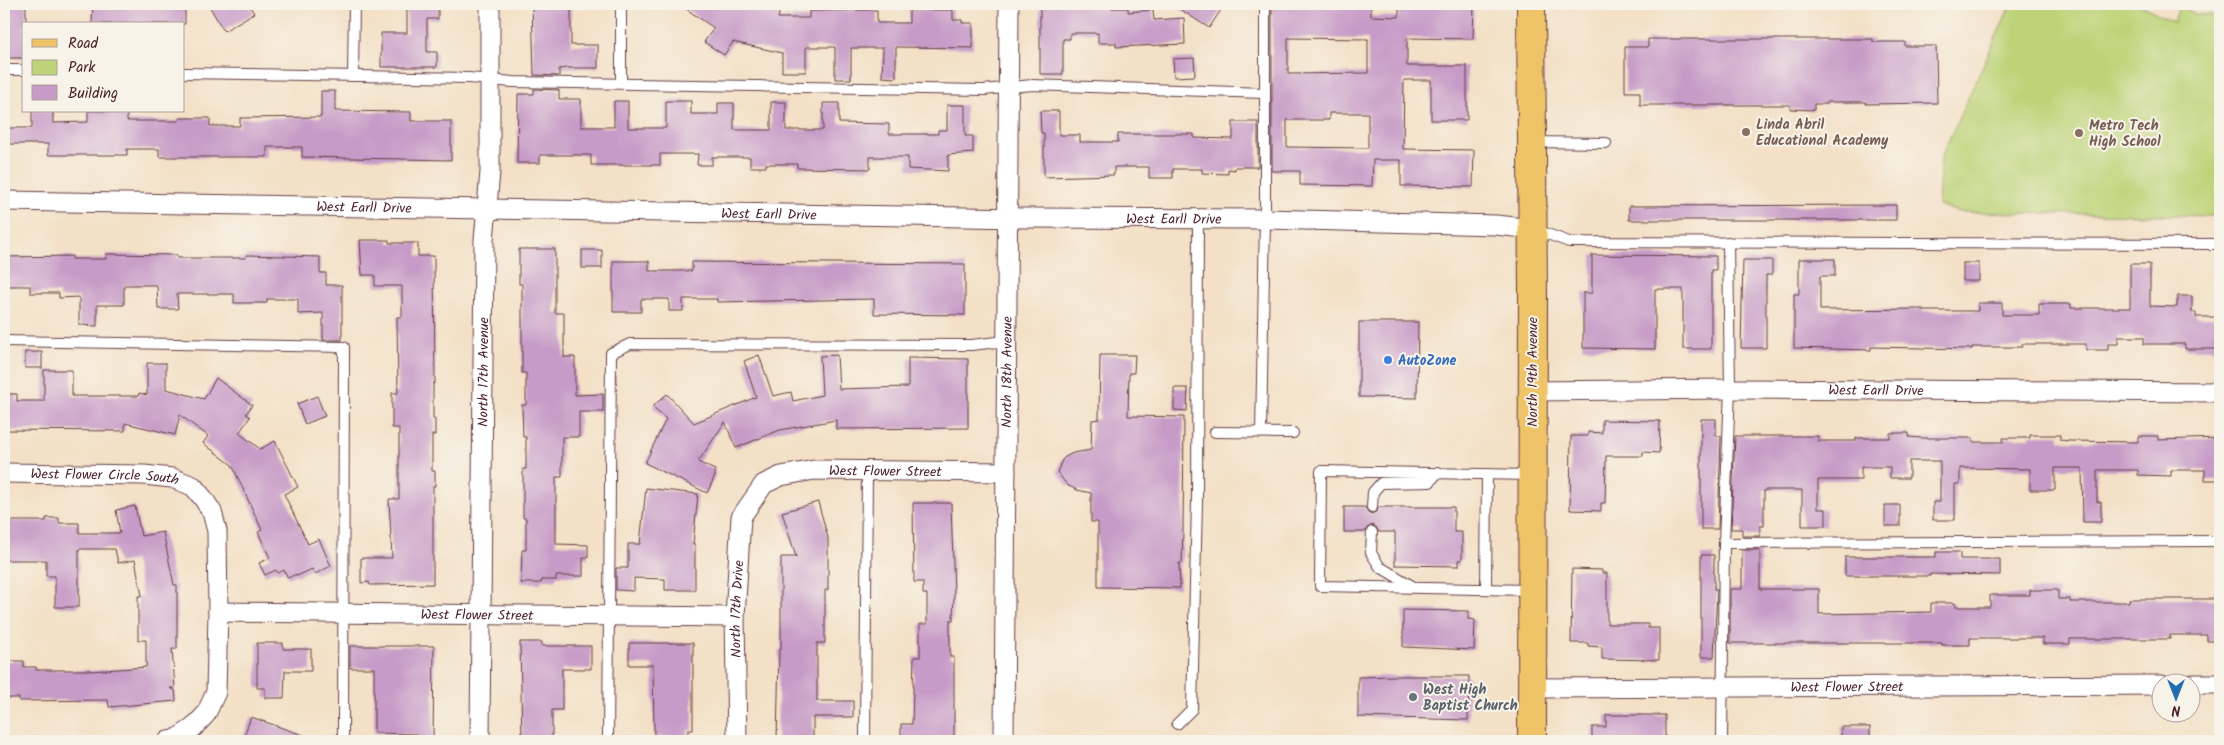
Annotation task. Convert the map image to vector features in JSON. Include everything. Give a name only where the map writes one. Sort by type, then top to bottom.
[{"type":"main road","name":"North 19th Avenue","points":[[1531,4],[1533,228],[1532,741]]},
{"type":"street","name":"North 17th Avenue","points":[[480,741],[484,240],[490,172],[490,4]]},
{"type":"street","name":"North 18th Avenue","points":[[1004,741],[1009,4]]},
{"type":"street","name":"West Earll Drive","points":[[4,202],[1265,219],[1496,225],[1533,228]]},
{"type":"street","name":"West Earll Drive","points":[[1532,391],[1730,389],[2220,392]]},
{"type":"street","name":"West Flower Street","points":[[764,484],[781,476],[814,470],[1006,472]]},
{"type":"street","name":"West Flower Circle South","points":[[4,473],[144,475],[172,478],[192,486],[212,512],[217,531],[218,612],[216,692],[206,714],[193,728],[175,740],[168,741]]},
{"type":"street","name":"North 17th Drive","points":[[737,741],[735,617],[741,518],[764,484]]},
{"type":"street","name":"West Flower Street","points":[[218,612],[735,617]]},
{"type":"street","name":"West Flower Street","points":[[1532,688],[2152,684]]},
{"type":"street","points":[[2202,684],[2220,684]]},
{"type":"lane","points":[[354,4],[354,76]]},
{"type":"lane","points":[[621,4],[621,83]]},
{"type":"lane","points":[[1261,432],[1265,219],[1265,4]]},
{"type":"lane","points":[[4,70],[22,70]]},
{"type":"lane","points":[[185,73],[354,76],[513,82],[984,90],[1032,85],[1264,93]]},
{"type":"lane","points":[[1531,142],[1606,143]]},
{"type":"lane","points":[[1177,724],[1192,709],[1197,502],[1198,218]]},
{"type":"lane","points":[[1533,228],[1568,242],[2220,244]]},
{"type":"lane","points":[[1722,741],[1724,543],[1730,389],[1728,242]]},
{"type":"lane","points":[[4,341],[344,347],[343,741]]},
{"type":"lane","points":[[608,741],[611,353],[630,344],[971,345],[1006,341]]},
{"type":"lane","points":[[1215,432],[1293,433]]},
{"type":"lane","points":[[865,741],[866,470]]},
{"type":"lane","points":[[1531,590],[1320,586],[1321,471],[1532,475]]},
{"type":"lane","points":[[1372,507],[1373,492],[1381,483],[1430,482],[1438,472]]},
{"type":"lane","points":[[1486,588],[1487,474]]},
{"type":"lane","points":[[1372,532],[1372,553],[1380,567],[1414,587]]},
{"type":"lane","points":[[1724,543],[2220,541]]},
{"type":"green space","name":"Metro Tech High School","points":[[2011,4],[2139,4],[2174,22],[2179,6],[2195,14],[2220,16],[2220,216],[1958,212],[1938,205],[1941,157]]},
{"type":"building","points":[[4,4],[26,4],[26,22],[22,22],[22,58],[4,58]]},
{"type":"building","points":[[93,4],[185,4],[185,22],[92,22]]},
{"type":"building","points":[[208,4],[248,4],[254,13],[224,31]]},
{"type":"building","points":[[407,4],[438,4],[438,19],[427,19],[427,52],[437,52],[437,67],[381,67],[381,33],[407,33]]},
{"type":"building","points":[[532,4],[571,4],[571,45],[598,45],[598,68],[559,69],[559,76],[534,75]]},
{"type":"building","points":[[679,4],[750,4],[766,7],[767,4],[781,4],[778,18],[809,18],[809,11],[877,10],[877,23],[909,23],[909,10],[953,10],[953,20],[962,20],[962,23],[973,23],[973,48],[896,47],[896,78],[882,77],[883,48],[851,48],[851,79],[835,79],[835,47],[806,47],[806,72],[782,72],[782,53],[733,42],[724,55],[704,42],[714,28]]},
{"type":"building","points":[[1040,4],[1111,4],[1111,8],[1128,8],[1128,12],[1153,10],[1154,20],[1184,18],[1185,44],[1116,47],[1116,43],[1098,43],[1098,33],[1070,33],[1070,39],[1063,39],[1063,74],[1040,74]]},
{"type":"building","points":[[1172,4],[1225,4],[1209,28]]},
{"type":"building","points":[[1272,4],[1371,4],[1371,16],[1399,17],[1399,4],[1474,4],[1473,39],[1407,38],[1407,66],[1467,66],[1467,120],[1431,120],[1431,80],[1404,80],[1403,149],[1474,150],[1473,187],[1401,186],[1401,160],[1373,160],[1372,186],[1300,185],[1300,171],[1272,171]],"holes":[[[1288,38],[1368,39],[1368,73],[1288,74]],[[1329,113],[1368,113],[1368,148],[1287,147],[1287,120],[1329,120]]]},
{"type":"building","points":[[1648,39],[1873,39],[1873,42],[1905,42],[1905,46],[1936,46],[1937,103],[1866,104],[1866,102],[1827,102],[1827,104],[1814,104],[1814,110],[1790,109],[1790,105],[1640,105],[1640,92],[1625,92],[1625,47],[1648,47]]},
{"type":"building","points":[[1194,58],[1195,76],[1174,77],[1173,59]]},
{"type":"building","points":[[534,89],[559,90],[559,99],[581,99],[581,127],[614,127],[614,101],[628,101],[628,128],[666,128],[666,101],[691,101],[691,114],[718,114],[718,103],[734,103],[734,130],[771,130],[771,102],[786,102],[786,130],[823,130],[823,103],[839,103],[839,123],[889,124],[889,134],[938,134],[938,130],[947,130],[947,105],[965,105],[965,136],[973,136],[973,153],[948,155],[948,171],[908,169],[908,157],[870,157],[870,169],[797,168],[797,164],[766,164],[766,167],[750,167],[750,157],[712,157],[712,165],[697,165],[698,154],[660,154],[660,165],[591,165],[591,155],[540,155],[540,163],[517,163],[518,94],[534,94]]},
{"type":"building","points":[[321,91],[335,91],[335,111],[411,112],[411,121],[451,121],[451,160],[302,157],[302,147],[267,147],[267,157],[159,157],[159,149],[127,149],[127,155],[48,155],[48,144],[4,144],[4,128],[32,128],[32,112],[53,112],[53,123],[88,122],[88,112],[127,112],[127,121],[179,121],[179,118],[210,118],[210,126],[240,126],[240,118],[321,117]]},
{"type":"building","points":[[1040,111],[1059,111],[1059,135],[1080,135],[1080,142],[1118,142],[1118,134],[1194,134],[1194,138],[1233,139],[1233,122],[1258,122],[1258,167],[1235,167],[1235,170],[1228,169],[1228,174],[1202,173],[1202,169],[1173,169],[1173,178],[1149,178],[1149,167],[1114,167],[1114,175],[1044,177],[1044,133],[1041,133]]},
{"type":"building","points":[[1896,205],[1896,220],[1629,220],[1629,206]]},
{"type":"building","points":[[360,240],[418,243],[418,256],[434,256],[435,383],[433,383],[433,419],[435,419],[435,435],[432,435],[432,471],[435,471],[435,486],[433,486],[433,584],[370,585],[369,582],[361,583],[361,558],[392,558],[389,499],[399,499],[399,428],[392,428],[392,393],[398,393],[397,317],[402,317],[402,286],[375,286],[375,275],[362,275]]},
{"type":"building","points":[[519,249],[555,249],[555,313],[564,313],[564,357],[575,357],[575,395],[603,394],[603,412],[579,412],[579,437],[562,437],[562,477],[556,477],[556,544],[588,545],[588,558],[583,558],[583,576],[556,576],[556,580],[542,580],[541,583],[521,583],[522,550],[526,550],[526,518],[523,518],[523,469],[526,469],[526,437],[523,437],[522,405],[526,405],[526,373],[522,373],[522,284],[519,284]]},
{"type":"building","points":[[582,250],[602,250],[602,268],[582,268]]},
{"type":"building","points":[[106,254],[177,255],[177,258],[246,258],[246,255],[320,257],[320,273],[326,273],[326,285],[342,285],[342,340],[323,340],[323,313],[298,314],[298,299],[267,299],[267,303],[234,303],[234,294],[177,294],[178,309],[158,309],[157,285],[124,285],[124,305],[97,305],[97,326],[79,325],[79,297],[59,298],[59,293],[30,293],[30,286],[4,286],[4,257],[72,256],[72,259],[106,259]]},
{"type":"building","points":[[1592,255],[1716,256],[1716,270],[1711,270],[1711,349],[1683,349],[1683,289],[1655,289],[1655,349],[1583,348],[1583,293],[1592,293]]},
{"type":"building","points":[[1799,259],[1835,259],[1835,276],[1820,276],[1820,310],[1923,309],[1923,311],[1978,311],[1978,303],[2002,303],[2002,315],[2039,315],[2039,304],[2071,304],[2071,308],[2130,308],[2130,264],[2150,264],[2150,306],[2177,307],[2177,296],[2192,296],[2192,312],[2196,312],[2196,317],[2216,317],[2216,349],[2185,349],[2185,344],[2144,344],[2144,337],[2118,337],[2118,344],[2108,344],[2108,350],[2086,350],[2086,344],[2022,344],[2022,347],[1972,347],[1972,349],[1871,347],[1871,350],[1794,348],[1794,294],[1799,294]]},
{"type":"building","points":[[1743,260],[1772,260],[1772,275],[1766,275],[1766,348],[1741,348]]},
{"type":"building","points":[[613,261],[649,261],[649,271],[692,271],[692,262],[965,264],[965,315],[874,314],[874,299],[717,302],[717,299],[683,299],[683,311],[669,311],[669,299],[641,299],[641,312],[613,312]]},
{"type":"building","points":[[1963,263],[1979,263],[1979,281],[1963,281]]},
{"type":"building","name":"AutoZone","points":[[1359,322],[1418,322],[1417,398],[1359,397]]},
{"type":"building","points":[[25,352],[42,352],[42,368],[25,368]]},
{"type":"building","points":[[759,355],[773,396],[791,392],[793,401],[822,395],[820,356],[837,355],[839,389],[908,387],[908,358],[968,359],[968,428],[836,429],[836,420],[780,430],[736,448],[725,422],[698,462],[715,470],[715,476],[707,493],[645,463],[666,419],[652,407],[667,394],[694,423],[756,397],[744,361]]},
{"type":"building","points":[[1100,355],[1135,355],[1134,373],[1129,373],[1128,416],[1184,417],[1183,531],[1182,563],[1179,563],[1180,588],[1098,587],[1098,522],[1091,522],[1091,493],[1077,490],[1067,485],[1057,472],[1065,457],[1073,453],[1091,450],[1092,420],[1099,419]]},
{"type":"building","points":[[147,363],[166,363],[166,389],[204,399],[216,378],[252,405],[246,414],[250,417],[239,433],[260,449],[275,441],[298,487],[284,494],[308,544],[319,539],[331,566],[315,574],[312,569],[288,578],[284,570],[278,573],[276,570],[265,575],[259,563],[270,558],[258,532],[262,530],[232,465],[203,443],[208,436],[180,415],[175,435],[125,423],[125,431],[5,430],[4,394],[17,394],[17,401],[44,401],[44,370],[72,370],[72,396],[138,396],[139,393],[147,395]]},
{"type":"building","points":[[1174,388],[1188,388],[1187,411],[1174,410]]},
{"type":"building","points":[[317,396],[325,416],[305,424],[297,404]]},
{"type":"building","points":[[1701,419],[1716,419],[1716,436],[1721,436],[1718,529],[1701,529]]},
{"type":"building","points":[[1602,420],[1660,421],[1659,453],[1643,452],[1643,456],[1606,456],[1605,503],[1601,503],[1601,511],[1570,510],[1571,436],[1588,436],[1588,432],[1602,433]]},
{"type":"building","points":[[1890,433],[1909,433],[1909,437],[1921,438],[1973,438],[1973,442],[2003,442],[2003,438],[2030,438],[2030,435],[2060,435],[2060,440],[2070,441],[2138,442],[2138,436],[2158,436],[2158,440],[2220,438],[2220,480],[2205,480],[2205,470],[2171,470],[2171,476],[2138,475],[2138,470],[2097,470],[2097,502],[2101,502],[2101,522],[2083,522],[2082,468],[2055,468],[2055,490],[2030,490],[2030,469],[1960,468],[1960,484],[1955,484],[1955,520],[1933,520],[1933,502],[1940,502],[1940,461],[1909,461],[1909,478],[1890,478],[1890,467],[1861,467],[1861,480],[1818,480],[1818,509],[1826,509],[1826,526],[1802,526],[1802,490],[1764,490],[1764,526],[1760,526],[1760,536],[1742,536],[1742,529],[1731,529],[1735,436],[1818,436],[1818,441],[1856,441],[1856,438],[1890,438]]},
{"type":"building","points":[[646,488],[698,494],[693,544],[695,544],[695,590],[665,590],[665,579],[634,578],[634,591],[616,590],[616,568],[628,568],[628,544],[640,544]]},
{"type":"building","points":[[818,502],[828,538],[828,590],[825,590],[825,643],[817,643],[817,701],[853,701],[853,717],[813,717],[813,741],[777,741],[779,650],[781,650],[781,557],[796,557],[782,512]]},
{"type":"building","points":[[913,503],[951,503],[954,594],[953,620],[950,620],[950,657],[954,657],[954,739],[947,739],[947,741],[911,741],[911,739],[901,739],[901,724],[912,724],[914,657],[920,657],[920,624],[927,624],[927,594],[923,594],[923,582],[914,582]]},
{"type":"building","points":[[1885,505],[1900,505],[1900,526],[1885,526]]},
{"type":"building","points":[[135,506],[141,536],[163,532],[174,585],[177,585],[177,649],[172,649],[175,688],[170,688],[175,690],[176,701],[109,707],[108,700],[19,701],[19,698],[7,698],[7,695],[4,695],[4,661],[24,661],[24,667],[36,667],[36,670],[90,671],[146,667],[146,640],[138,640],[138,596],[142,596],[135,560],[118,563],[115,549],[79,549],[79,607],[55,607],[55,576],[46,576],[46,560],[4,560],[4,521],[46,521],[46,518],[59,518],[59,523],[79,523],[79,533],[120,533],[116,510]]},
{"type":"building","points":[[1344,507],[1365,507],[1372,514],[1379,507],[1454,507],[1454,532],[1462,532],[1462,560],[1459,560],[1459,566],[1395,565],[1395,532],[1379,532],[1372,525],[1365,532],[1344,532]]},
{"type":"building","points":[[1742,550],[1760,550],[1760,589],[1819,589],[1819,614],[1931,612],[1931,603],[1955,603],[1955,607],[1990,607],[1990,595],[2030,595],[2030,590],[2058,590],[2058,599],[2070,599],[2070,602],[2129,602],[2129,599],[2220,599],[2220,641],[2207,641],[2207,635],[2170,635],[2170,639],[2070,639],[2070,644],[2043,644],[2043,638],[1970,638],[1970,645],[1942,645],[1942,643],[1730,643],[1730,589],[1742,589]]},
{"type":"building","points":[[1936,552],[1960,552],[1960,559],[2000,559],[2000,575],[1845,576],[1845,557],[1936,557]]},
{"type":"building","points":[[1701,555],[1714,555],[1714,589],[1717,589],[1714,657],[1701,657]]},
{"type":"building","points":[[1572,569],[1602,570],[1602,573],[1607,573],[1607,624],[1648,624],[1648,628],[1659,628],[1659,660],[1602,659],[1602,647],[1588,646],[1588,643],[1571,643]]},
{"type":"building","points":[[1403,610],[1469,611],[1468,619],[1475,620],[1474,650],[1403,647]]},
{"type":"building","points":[[520,642],[542,642],[542,646],[591,646],[591,669],[562,669],[562,710],[552,710],[552,741],[522,741]]},
{"type":"building","points":[[257,643],[283,643],[283,649],[311,649],[311,671],[285,671],[284,698],[265,698],[265,688],[257,688]]},
{"type":"building","points":[[629,643],[693,643],[693,730],[688,730],[688,737],[654,737],[653,665],[629,665]]},
{"type":"building","points":[[350,646],[434,646],[433,741],[416,741],[416,734],[374,733],[374,668],[350,668]]},
{"type":"building","name":"West High Baptist Church","points":[[1469,676],[1468,720],[1358,717],[1358,677]]},
{"type":"building","points":[[1606,715],[1665,715],[1665,741],[1592,741],[1592,727],[1606,727]]},
{"type":"building","points":[[251,717],[314,739],[314,741],[242,741]]},
{"type":"building","points":[[1841,727],[1870,727],[1870,741],[1841,741]]},
{"type":"place","name":"Linda Abril Educational Academy","points":[[1746,132]]},
{"type":"place","name":"Metro Tech High School","points":[[2079,133]]},
{"type":"place","name":"AutoZone","points":[[1388,360]]},
{"type":"place","name":"West High Baptist Church","points":[[1413,697]]}]
